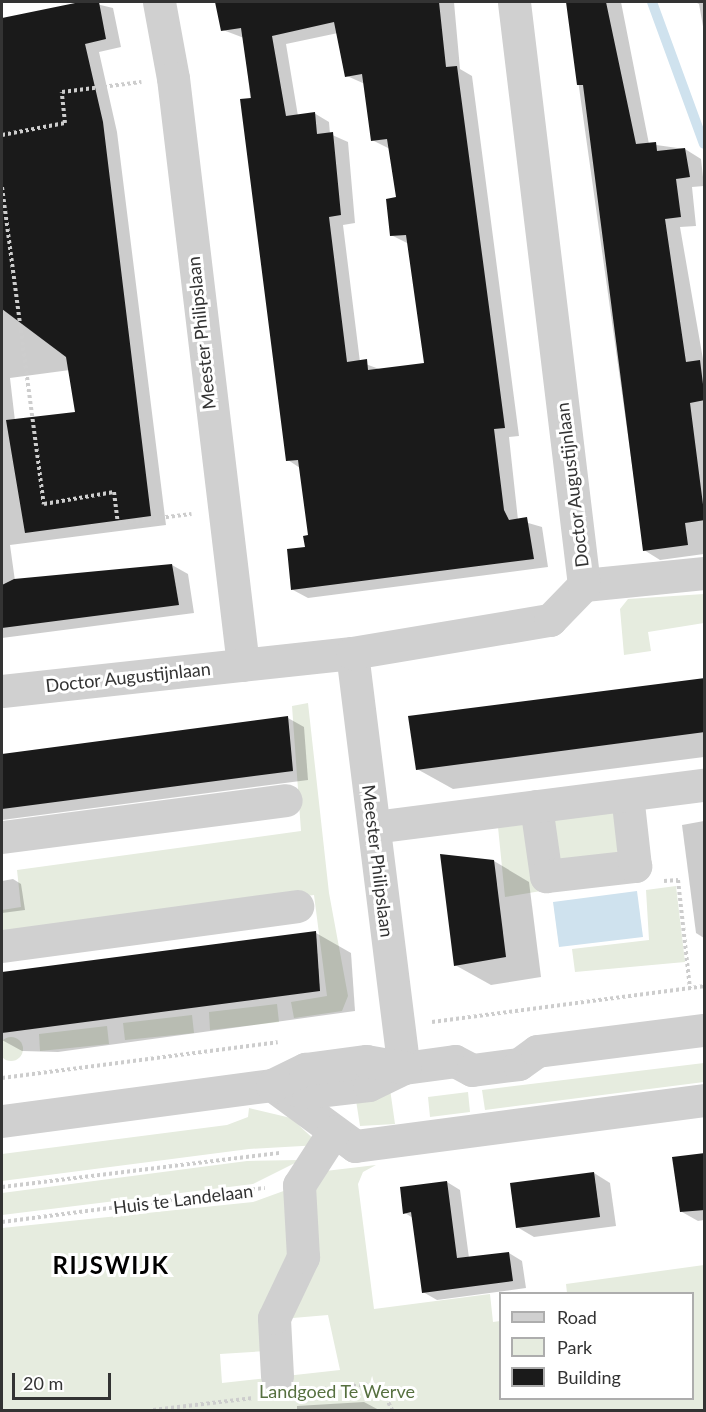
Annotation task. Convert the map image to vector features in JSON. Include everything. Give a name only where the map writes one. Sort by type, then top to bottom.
[{"type":"street","name":"Meester Philipslaan","points":[[159,2],[173,78],[221,510],[243,665]]},
{"type":"street","name":"Doctor Augustijnlaan","points":[[2,691],[352,653],[550,620],[584,585],[514,2]]},
{"type":"street","points":[[584,585],[705,573]]},
{"type":"street","name":"Meester Philipslaan","points":[[352,653],[404,1068]]},
{"type":"street","points":[[374,827],[705,785]]},
{"type":"street","points":[[536,806],[546,876],[635,866],[627,795]]},
{"type":"street","points":[[2,837],[286,800]]},
{"type":"street","points":[[2,946],[297,906]]},
{"type":"street","points":[[2,1121],[272,1085],[305,1069],[356,1062],[404,1068],[455,1061],[468,1048],[516,1042],[537,1051],[705,1030]]},
{"type":"street","points":[[272,1085],[319,1152]]},
{"type":"street","points":[[279,1388],[273,1325],[302,1264],[299,1185],[319,1152],[705,1100]]},
{"type":"path","points":[[2,135],[65,123],[62,92],[173,78]]},
{"type":"path","points":[[2,187],[44,504],[114,492],[118,523],[221,510]]},
{"type":"path","points":[[635,866],[643,883],[678,880],[690,988]]},
{"type":"path","name":"Huis te Landelaan","points":[[2,1187],[233,1157],[319,1152]]},
{"type":"path","name":"Huis te Landelaan","points":[[2,1221],[242,1193],[319,1152]]},
{"type":"path","points":[[153,1410],[279,1388],[369,1384],[383,1392],[392,1410]]},
{"type":"green space","points":[[704,594],[704,623],[648,632],[651,651],[624,655],[620,609],[628,599]]},
{"type":"green space","points":[[308,703],[329,893],[348,996],[342,1011],[294,1018],[291,1002],[327,996],[314,895],[2,934],[2,910],[21,907],[17,870],[301,831],[292,706]]},
{"type":"green space","points":[[614,807],[618,856],[561,862],[554,857],[555,815]]},
{"type":"green space","points":[[530,822],[541,891],[505,897],[498,827]]},
{"type":"green space","points":[[676,886],[685,962],[575,972],[572,949],[649,940],[646,890]]},
{"type":"green space","points":[[277,1004],[279,1022],[210,1030],[209,1012]]},
{"type":"green space","points":[[192,1015],[194,1033],[125,1040],[123,1023]]},
{"type":"green space","points":[[107,1026],[109,1044],[40,1051],[39,1034]]},
{"type":"green space","points":[[11,1037],[19,1041],[23,1049],[19,1057],[11,1061],[3,1057],[-1,1049],[3,1041]]},
{"type":"green space","points":[[704,1063],[704,1082],[485,1110],[482,1090]]},
{"type":"green space","points":[[390,1089],[395,1124],[360,1126],[355,1094]]},
{"type":"green space","points":[[468,1092],[470,1112],[430,1117],[428,1097]]},
{"type":"green space","points":[[249,1108],[291,1118],[320,1145],[249,1149],[2,1181],[2,1154],[227,1125],[248,1117]]},
{"type":"green space","points":[[301,1160],[253,1184],[2,1215],[2,1193],[247,1161]]},
{"type":"green space","name":"Landgoed Te Werve","points":[[376,1165],[363,1172],[358,1184],[374,1309],[490,1294],[493,1322],[499,1321],[499,1400],[694,1400],[694,1292],[567,1292],[566,1284],[704,1265],[704,1410],[2,1410],[2,1228],[253,1202],[289,1189],[295,1233],[266,1351],[220,1354],[222,1383],[340,1370],[328,1315],[281,1319],[317,1172]]},
{"type":"water","points":[[637,891],[643,937],[559,947],[553,902]]},
{"type":"building","points":[[80,2],[99,2],[106,39],[85,44],[103,122],[151,516],[25,533],[6,420],[75,412],[66,357],[2,309],[2,18]]},
{"type":"building","points":[[215,2],[439,2],[446,67],[457,66],[505,428],[494,429],[504,510],[509,520],[527,517],[534,559],[291,590],[287,549],[305,547],[303,536],[308,535],[298,460],[286,461],[240,99],[251,98],[241,28],[221,31]],"holes":[[[334,22],[345,77],[362,74],[371,141],[387,139],[396,197],[386,199],[390,236],[406,235],[424,363],[368,370],[367,359],[347,362],[329,217],[341,215],[333,132],[317,134],[315,112],[286,116],[272,36]]]},
{"type":"building","points":[[566,2],[606,2],[636,144],[656,142],[657,151],[685,148],[690,177],[676,179],[681,217],[665,219],[686,362],[700,360],[705,400],[690,403],[705,520],[685,523],[688,545],[643,551],[583,85],[577,85]]},
{"type":"building","points":[[172,564],[179,605],[2,628],[2,585],[14,579]]},
{"type":"building","points":[[705,678],[705,732],[416,770],[408,716]]},
{"type":"building","points":[[288,716],[293,771],[2,809],[2,754]]},
{"type":"building","points":[[440,854],[494,860],[506,957],[454,966]]},
{"type":"building","points":[[316,931],[320,991],[2,1033],[2,972]]},
{"type":"building","points":[[705,1153],[705,1210],[680,1212],[672,1157]]},
{"type":"building","points":[[594,1172],[600,1217],[516,1228],[510,1183]]},
{"type":"building","points":[[447,1181],[457,1258],[509,1252],[513,1281],[422,1293],[411,1212],[403,1214],[400,1187]]},
{"type":"waterway","points":[[652,2],[704,144]]},
{"type":"district","name":"RIJSWIJK","points":[[111,1265]]}]
